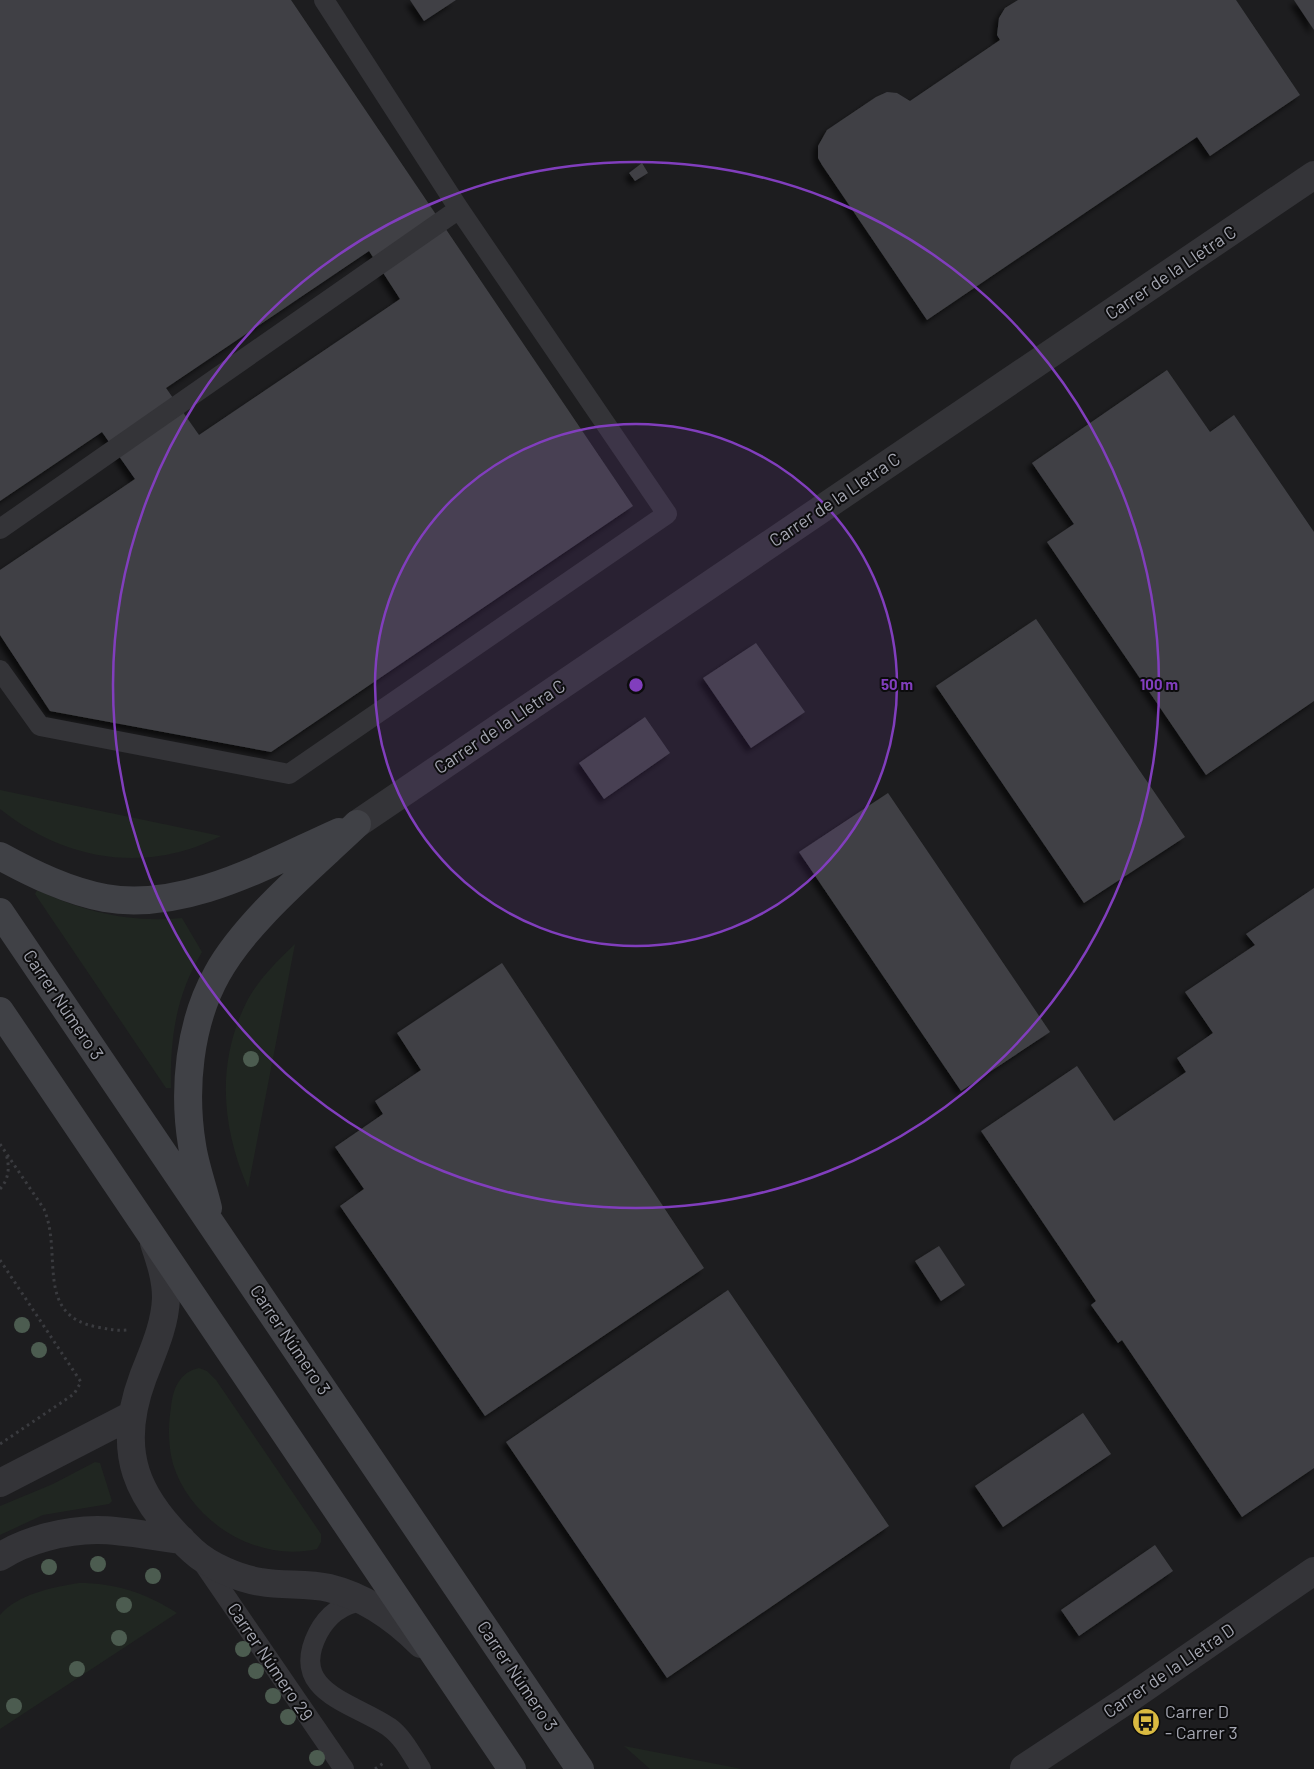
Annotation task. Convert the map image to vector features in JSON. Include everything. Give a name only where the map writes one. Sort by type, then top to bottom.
[{"type":"main road","points":[[0,856],[26,870],[67,887],[106,898],[139,900],[178,895],[219,886],[357,824]]},
{"type":"main road","points":[[214,1228],[192,1145],[189,1100],[190,1058],[200,1013],[217,974],[237,945],[260,918],[357,824]]},
{"type":"main road","name":"Carrer Número 3","points":[[0,912],[573,1760]]},
{"type":"main road","points":[[0,1011],[512,1769]]},
{"type":"street","name":"Carrer de la Lletra C","points":[[357,824],[1314,175]]},
{"type":"street","points":[[151,1234],[164,1276],[166,1298],[163,1323],[140,1386],[132,1415],[130,1448],[138,1482],[158,1515],[189,1547],[230,1572],[261,1582],[329,1588],[362,1601],[397,1621],[441,1664]]},
{"type":"street","points":[[0,1483],[132,1415]]},
{"type":"street","points":[[0,1557],[10,1550],[40,1540],[96,1530],[189,1547]]},
{"type":"street","name":"Carrer de la Lletra D","points":[[1023,1769],[1314,1571]]},
{"type":"lane","points":[[0,670],[40,726],[289,774],[667,514],[459,209],[324,0]]},
{"type":"lane","points":[[0,529],[459,209]]},
{"type":"lane","name":"Carrer Número 29","points":[[189,1547],[344,1769]]},
{"type":"lane","name":"Carrer Número 29","points":[[362,1601],[349,1603],[338,1608],[320,1629],[310,1651],[310,1664],[314,1678],[324,1690],[338,1701],[390,1728],[422,1769]]},
{"type":"lane","points":[[573,1760],[590,1769]]},
{"type":"path","points":[[0,1144],[44,1209],[49,1221],[52,1235],[56,1295],[61,1308],[86,1325],[116,1331],[132,1330]]},
{"type":"path","points":[[0,1189],[7,1176],[9,1164],[5,1151]]},
{"type":"path","points":[[0,1260],[81,1382],[74,1394],[0,1444]]},
{"type":"shaded area","points":[[0,0],[1314,0],[1314,1769],[0,1769]]},
{"type":"shaded area","points":[[0,790],[221,836],[190,849],[161,856],[136,858],[88,853],[64,846],[20,824],[0,809]]},
{"type":"shaded area","points":[[37,890],[72,904],[108,914],[144,919],[182,918],[202,952],[186,984],[176,1017],[172,1052],[171,1088],[166,1088],[35,894]]},
{"type":"shaded area","points":[[295,944],[248,1188],[232,1141],[228,1117],[226,1093],[231,1046],[238,1022],[253,991],[282,956]]},
{"type":"shaded area","points":[[199,1368],[207,1371],[216,1380],[321,1534],[321,1542],[317,1549],[294,1552],[272,1550],[250,1544],[229,1534],[211,1520],[195,1504],[182,1485],[173,1464],[169,1443],[172,1400],[176,1387],[182,1377],[192,1370]]},
{"type":"shaded area","points":[[95,1462],[100,1463],[112,1501],[109,1504],[43,1515],[0,1535],[0,1506],[53,1484]]},
{"type":"shaded area","points":[[79,1583],[93,1583],[130,1590],[154,1600],[177,1613],[0,1729],[0,1615],[7,1608],[26,1597],[47,1589]]},
{"type":"shaded area","points":[[624,1746],[742,1769],[650,1769]]},
{"type":"building","points":[[0,0],[291,0],[633,506],[271,752],[50,711],[0,635],[0,570],[135,479],[102,432],[0,501]],"holes":[[[369,251],[400,299],[199,435],[166,388]]]},
{"type":"building","points":[[410,0],[456,0],[424,21]]},
{"type":"building","points":[[1018,0],[1236,0],[1300,95],[1210,156],[1197,137],[927,320],[822,165],[818,158],[818,146],[827,130],[876,97],[887,92],[897,93],[910,101],[1000,40],[997,35],[999,18],[1005,8]]},
{"type":"building","points":[[1294,0],[1314,0],[1314,30]]},
{"type":"building","points":[[642,163],[648,173],[635,181],[629,173]]},
{"type":"building","points":[[1167,370],[1210,432],[1234,415],[1314,532],[1314,701],[1206,775],[1047,542],[1074,524],[1032,463]]},
{"type":"building","points":[[1036,619],[1185,837],[1084,903],[936,686]]},
{"type":"building","points":[[756,643],[805,712],[751,748],[703,678]]},
{"type":"building","points":[[645,717],[670,753],[604,799],[579,763]]},
{"type":"building","points":[[888,793],[1050,1032],[961,1091],[799,852]]},
{"type":"building","points":[[1314,888],[1314,1468],[1242,1517],[1122,1340],[1118,1343],[1091,1305],[1096,1301],[981,1131],[1077,1066],[1114,1121],[1186,1072],[1177,1058],[1213,1033],[1185,992],[1255,945],[1246,934]]},
{"type":"building","points":[[502,963],[704,1268],[485,1416],[340,1206],[364,1189],[335,1147],[383,1114],[375,1101],[421,1070],[397,1033]]},
{"type":"building","points":[[939,1246],[965,1285],[941,1301],[915,1261]]},
{"type":"building","points":[[728,1290],[889,1526],[667,1678],[506,1442]]},
{"type":"building","points":[[1083,1413],[1111,1454],[1003,1527],[975,1486]]},
{"type":"building","points":[[1155,1545],[1173,1571],[1079,1636],[1061,1610]]},
{"type":"place","name":"Carrer D - Carrer 3","points":[[1146,1722]]}]
